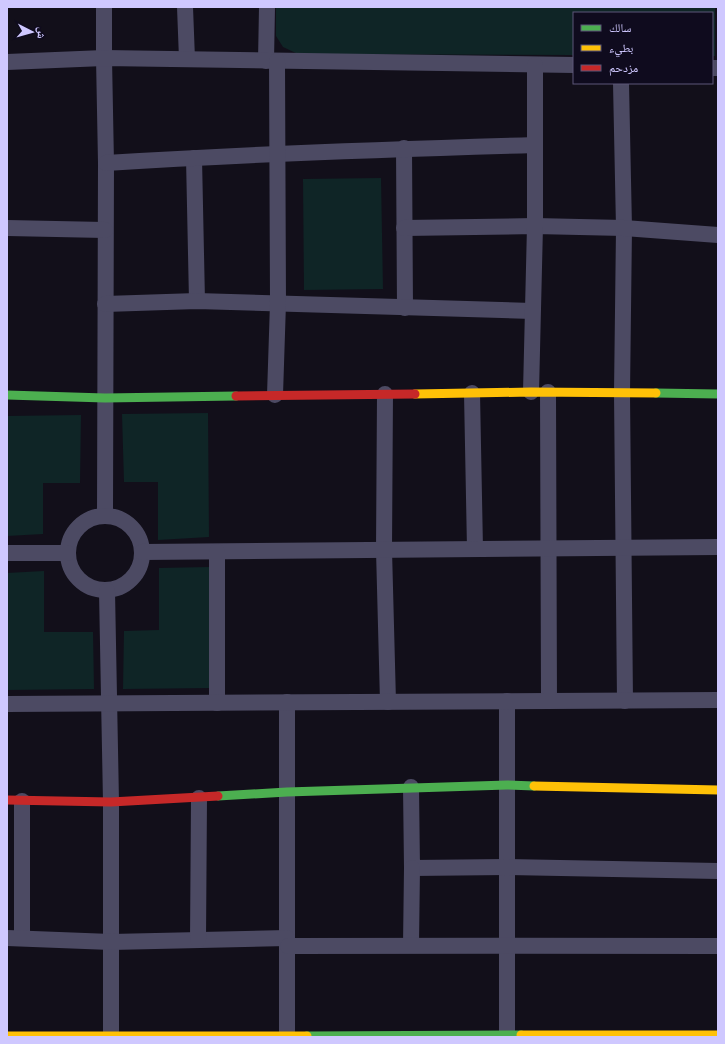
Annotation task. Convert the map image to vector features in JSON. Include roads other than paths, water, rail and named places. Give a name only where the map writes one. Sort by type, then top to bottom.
[{"type":"street","points":[[104,7],[106,163],[105,516]]},
{"type":"street","points":[[185,7],[187,59]]},
{"type":"street","points":[[266,7],[272,61],[277,155],[278,303],[275,395]]},
{"type":"street","points":[[7,62],[104,58],[573,66]]},
{"type":"street","points":[[531,392],[535,226],[535,65]]},
{"type":"street","points":[[621,84],[624,228],[622,393],[625,700]]},
{"type":"street","points":[[106,163],[404,148],[535,145]]},
{"type":"street","points":[[404,148],[404,308]]},
{"type":"street","points":[[194,158],[197,301]]},
{"type":"street","points":[[404,228],[535,226],[624,228],[718,235]]},
{"type":"street","points":[[7,228],[105,230]]},
{"type":"street","points":[[105,304],[197,301],[532,311]]},
{"type":"street","points":[[7,395],[105,398],[531,392],[718,394]]},
{"type":"street","points":[[548,392],[549,701]]},
{"type":"street","points":[[472,393],[475,549]]},
{"type":"street","points":[[385,394],[384,550],[388,702]]},
{"type":"street","points":[[105,516],[116,518],[126,523],[134,531],[140,541],[142,552],[141,564],[136,574],[128,582],[118,588],[107,591],[95,589],[84,584],[75,576],[69,565],[67,553],[69,541],[75,531],[83,523],[93,517],[105,516]]},
{"type":"street","points":[[142,552],[718,547]]},
{"type":"street","points":[[217,552],[217,703]]},
{"type":"street","points":[[7,553],[67,553]]},
{"type":"street","points":[[107,591],[111,802],[111,1036]]},
{"type":"street","points":[[7,704],[718,700]]},
{"type":"street","points":[[507,701],[507,1036]]},
{"type":"street","points":[[287,702],[287,1037]]},
{"type":"street","points":[[718,790],[507,785],[287,792],[111,802],[14,801],[15,938],[111,942],[198,940],[411,945],[718,946]]},
{"type":"street","points":[[411,787],[411,945]]},
{"type":"street","points":[[198,940],[199,798]]},
{"type":"street","points":[[412,868],[507,867],[718,871]]},
{"type":"street","points":[[10,1036],[287,1037],[718,1035]]}]
